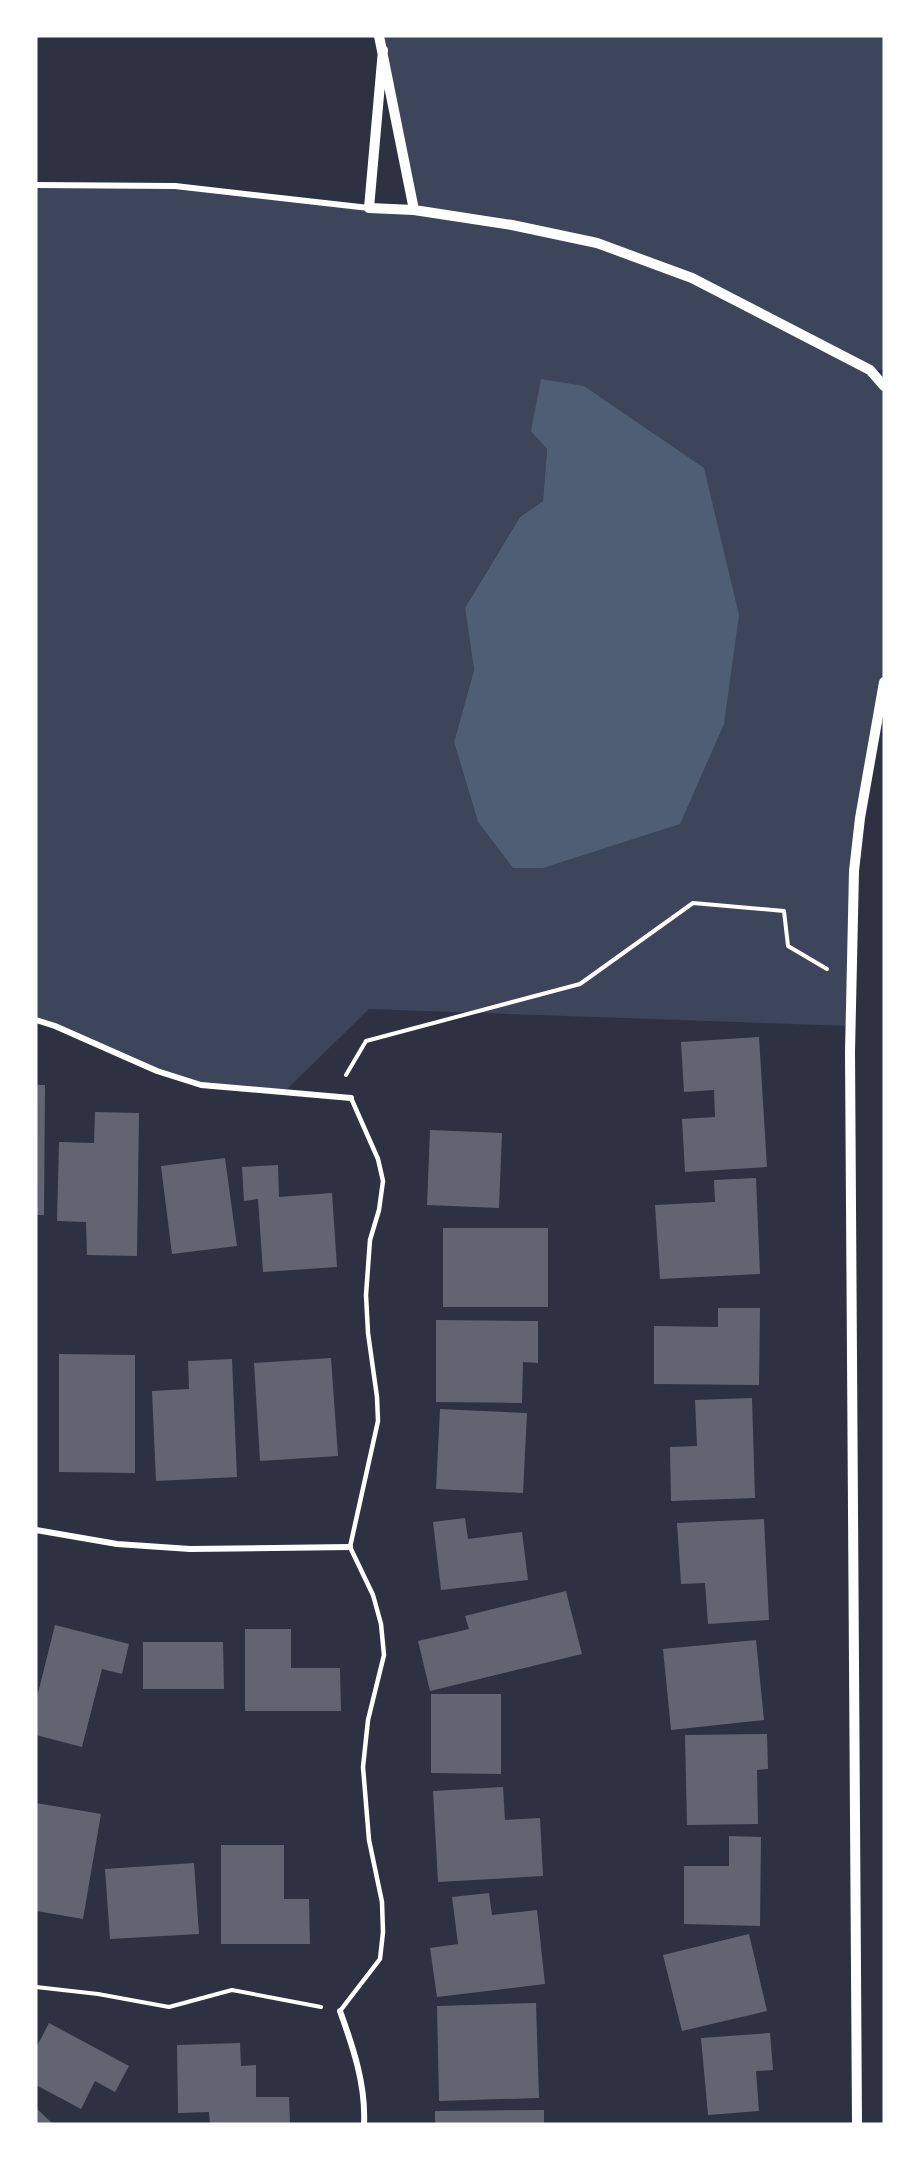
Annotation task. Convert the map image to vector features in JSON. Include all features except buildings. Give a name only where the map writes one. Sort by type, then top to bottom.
[{"type":"street","points":[[379,36],[414,210]]},
{"type":"street","points":[[369,208],[383,50]]},
{"type":"street","points":[[36,185],[175,186],[369,208],[414,210],[512,225],[597,243],[692,278],[870,370],[884,386]]},
{"type":"street","points":[[870,370],[884,370]]},
{"type":"street","points":[[857,2124],[851,984],[854,871],[860,818],[884,682]]},
{"type":"street","points":[[36,1020],[66,1030],[157,1071],[201,1085],[351,1098]]},
{"type":"street","points":[[36,1530],[117,1544],[190,1550],[350,1547]]},
{"type":"street","points":[[340,2011],[360,2078],[364,2124]]},
{"type":"lane","points":[[340,2011],[380,1959],[383,1932],[382,1902],[369,1840],[363,1767],[368,1720],[384,1655],[381,1624],[373,1595],[350,1547],[378,1421],[366,1294],[370,1240],[379,1210],[383,1181],[378,1159],[351,1098]]},
{"type":"path","points":[[332,1096],[366,1041],[580,984],[693,903],[784,911],[788,946],[851,984]]},
{"type":"path","points":[[36,1987],[98,1994],[169,2007],[232,1990],[340,2011]]},
{"type":"shaded area","points":[[379,36],[884,36],[884,370],[871,370],[884,387],[884,682],[860,818],[850,1026],[369,1009],[284,1092],[201,1085],[157,1071],[36,1020],[36,185],[175,186],[414,210]],"holes":[[[547,449],[595,850],[543,868],[513,867],[478,822],[454,742],[474,670],[465,608],[520,517],[543,501]]]},
{"type":"shaded area","points":[[541,379],[584,386],[704,468],[739,615],[724,724],[680,824],[543,868],[513,868],[478,822],[454,742],[474,670],[465,608],[520,517],[543,501],[547,449],[531,431]]}]
